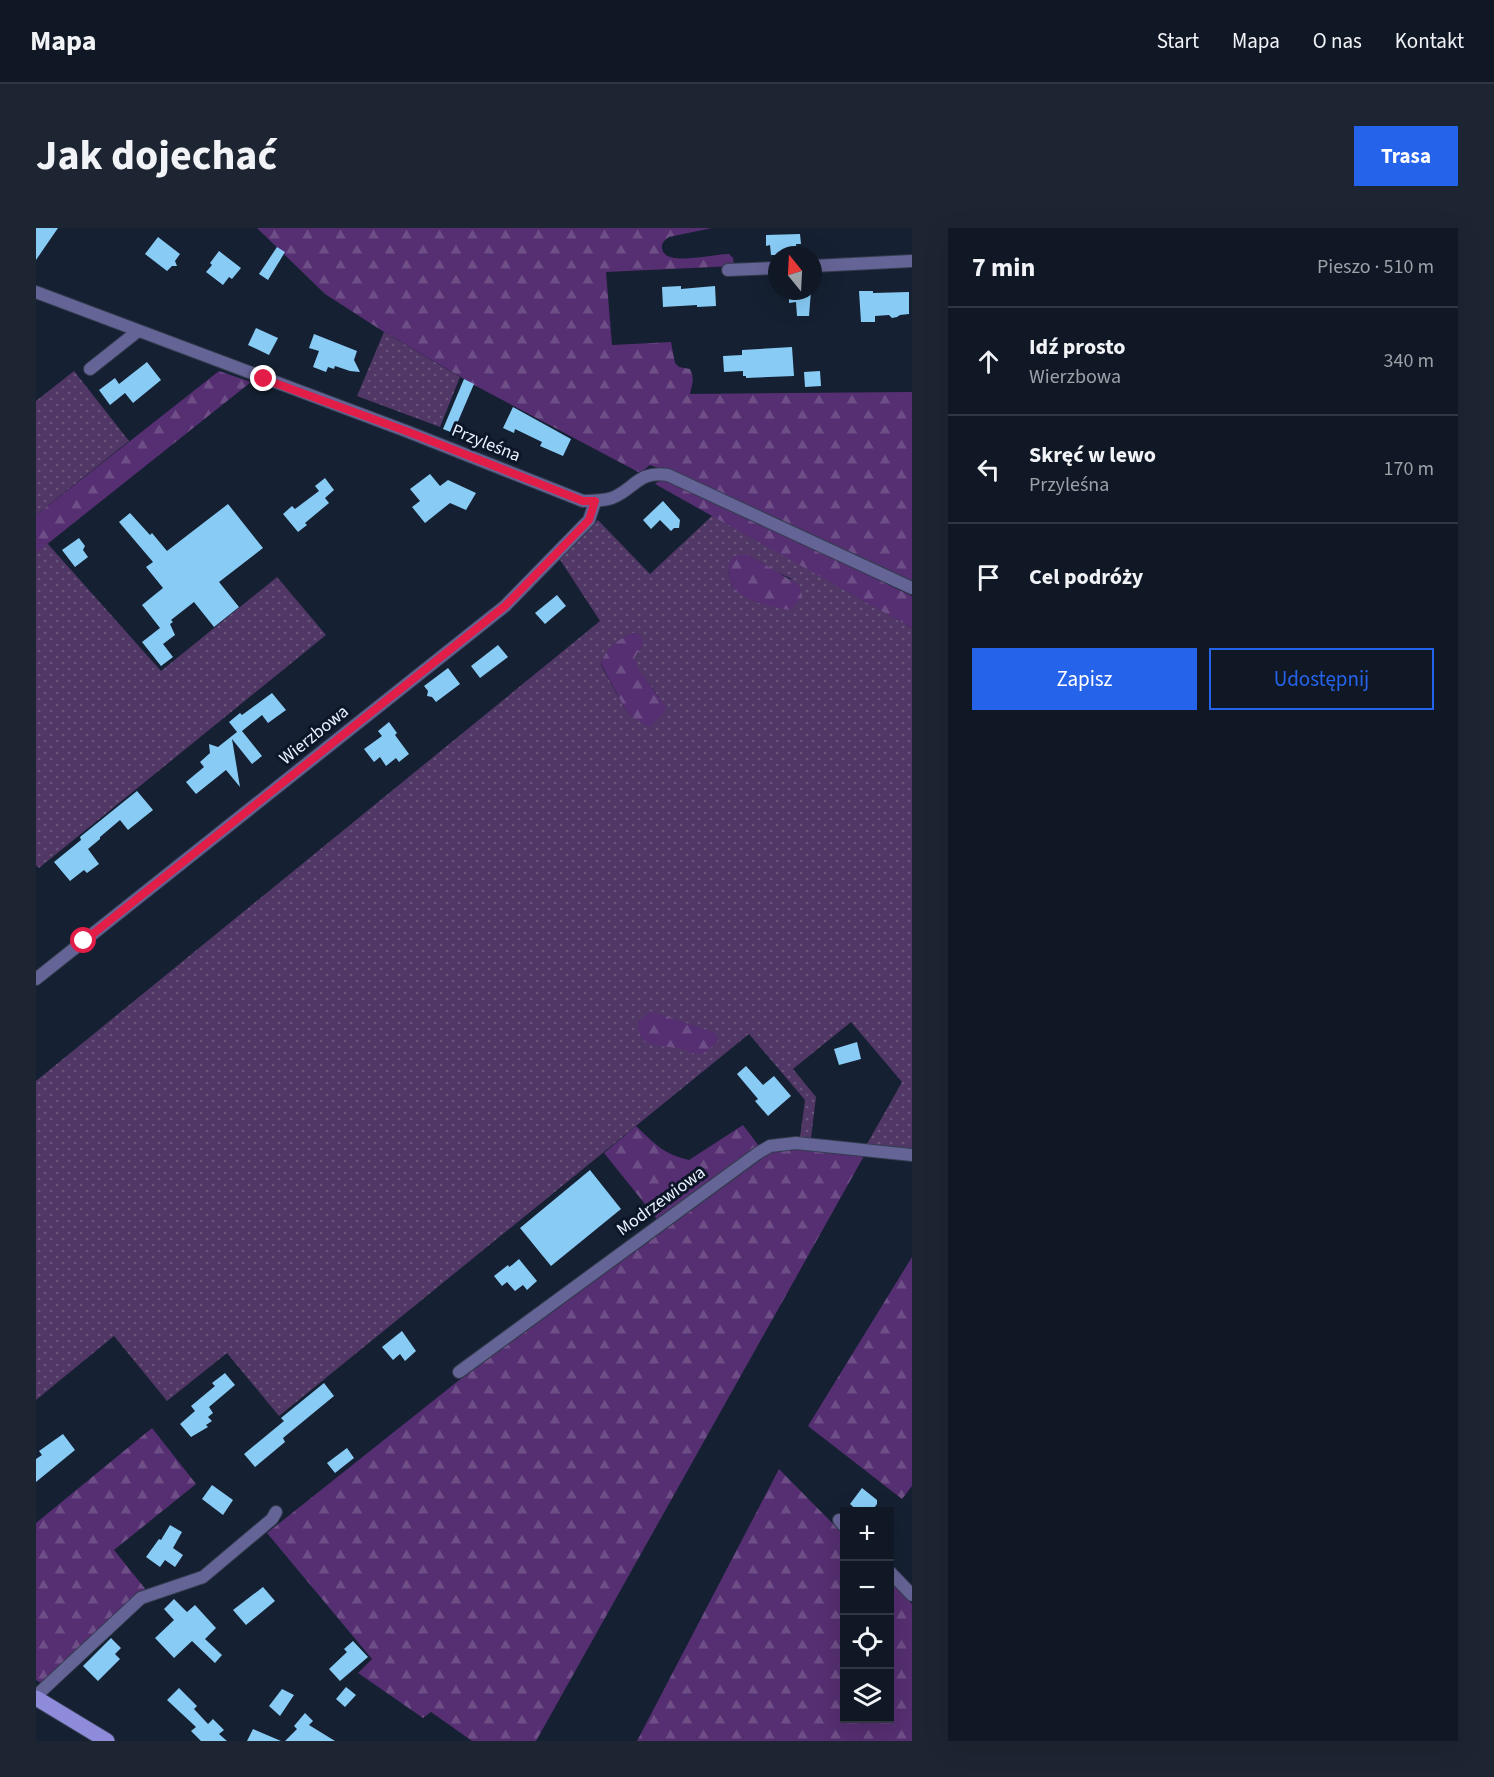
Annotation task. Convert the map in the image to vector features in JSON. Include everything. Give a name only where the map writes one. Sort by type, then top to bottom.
[{"type":"main road","points":[[36,1697],[107,1741]]},
{"type":"street","points":[[822,266],[912,261]]},
{"type":"street","points":[[728,270],[768,268]]},
{"type":"street","name":"Przyleśna","points":[[36,292],[414,434],[583,501],[595,501]]},
{"type":"street","points":[[90,369],[138,331]]},
{"type":"street","points":[[595,501],[612,498],[647,475],[656,473],[668,475],[912,588]]},
{"type":"street","name":"Wierzbowa","points":[[36,979],[505,606],[589,520],[595,501]]},
{"type":"street","name":"Modrzewiowa","points":[[459,1372],[770,1146],[796,1143],[912,1155]]},
{"type":"street","points":[[36,1697],[141,1598],[203,1577],[272,1519],[276,1512]]},
{"type":"street","points":[[894,1576],[912,1595]]},
{"type":"shaded area","points":[[384,332],[460,377],[440,427],[357,396]]},
{"type":"shaded area","points":[[74,371],[129,441],[36,515],[36,401]]},
{"type":"shaded area","points":[[713,515],[912,628],[912,1151],[867,1144],[902,1082],[851,1022],[793,1069],[816,1097],[811,1138],[800,1137],[805,1100],[749,1034],[279,1416],[227,1353],[167,1401],[114,1336],[36,1400],[36,1081],[600,621],[559,558],[598,520],[650,574]],"holes":[[[759,561],[770,569],[792,579],[732,587],[728,572]],[[626,636],[643,643],[635,659],[637,669],[659,697],[633,718],[626,711],[601,665],[607,652]]]},
{"type":"shaded area","points":[[47,543],[161,671],[277,577],[326,635],[39,868],[36,865],[36,553]]},
{"type":"green space","points":[[257,228],[712,228],[669,237],[662,248],[665,254],[680,258],[729,254],[733,258],[734,266],[606,272],[612,345],[671,342],[675,363],[679,367],[690,369],[692,373],[693,382],[690,394],[912,392],[912,584],[669,472],[650,465],[640,473],[476,386],[325,294]]},
{"type":"green space","points":[[219,371],[251,382],[36,553],[36,515]]},
{"type":"green space","points":[[661,479],[745,516],[912,596],[912,628],[655,484]]},
{"type":"green space","points":[[747,554],[799,585],[802,596],[791,610],[750,600],[732,586],[729,561],[734,556]]},
{"type":"green space","points":[[632,633],[637,633],[642,638],[643,644],[635,658],[638,669],[666,707],[664,713],[649,727],[626,711],[601,664],[605,654],[613,646]]},
{"type":"green space","points":[[651,1011],[716,1033],[718,1041],[701,1054],[646,1042],[641,1037],[638,1021]]},
{"type":"green space","points":[[743,1125],[759,1146],[657,1219],[604,1153],[636,1126],[666,1151],[689,1160]]},
{"type":"green space","points":[[778,1147],[864,1156],[536,1741],[472,1741],[431,1712],[423,1718],[358,1673],[372,1659],[267,1533],[458,1381]]},
{"type":"green space","points":[[912,1257],[912,1486],[902,1499],[808,1426]]},
{"type":"green space","points":[[152,1428],[196,1484],[114,1550],[147,1591],[41,1683],[36,1680],[36,1523]]},
{"type":"green space","points":[[779,1469],[840,1531],[840,1723],[894,1723],[894,1585],[912,1604],[912,1741],[637,1741]]},
{"type":"building","points":[[36,228],[58,228],[36,260]]},
{"type":"building","points":[[800,234],[801,244],[766,246],[766,235]]},
{"type":"building","points":[[158,237],[180,254],[175,261],[177,266],[172,266],[167,271],[145,254]]},
{"type":"building","points":[[277,247],[285,252],[268,280],[259,274]]},
{"type":"building","points":[[219,251],[241,268],[232,279],[229,277],[223,285],[206,272]]},
{"type":"building","points":[[681,286],[681,289],[715,286],[716,306],[663,307],[662,287]]},
{"type":"building","points":[[859,291],[909,292],[909,314],[892,318],[889,315],[875,316],[875,322],[861,322]]},
{"type":"building","points":[[789,300],[810,300],[809,316],[797,316],[796,302],[789,303]]},
{"type":"building","points":[[256,328],[278,338],[269,355],[248,345]]},
{"type":"building","points":[[314,334],[357,351],[354,360],[360,372],[335,366],[334,369],[328,367],[326,372],[313,367],[319,351],[309,348]]},
{"type":"building","points":[[792,347],[794,376],[746,378],[743,376],[743,371],[724,372],[723,356],[742,355],[742,350]]},
{"type":"building","points":[[147,362],[161,380],[133,403],[125,393],[110,405],[99,390],[115,378],[119,384]]},
{"type":"building","points":[[820,371],[821,386],[805,387],[804,372]]},
{"type":"building","points":[[464,379],[474,384],[453,433],[443,429]]},
{"type":"building","points":[[513,407],[571,439],[563,456],[540,446],[542,442],[515,429],[514,433],[503,428]]},
{"type":"building","points":[[430,474],[440,486],[448,480],[476,493],[466,510],[450,503],[425,523],[412,507],[420,501],[410,489]]},
{"type":"building","points":[[325,478],[334,490],[325,498],[329,503],[298,532],[283,514],[292,506],[295,509],[319,491],[315,486]]},
{"type":"building","points":[[663,501],[680,520],[679,528],[671,531],[660,520],[651,529],[643,520]]},
{"type":"building","points":[[228,504],[263,548],[219,582],[239,607],[214,627],[194,602],[171,620],[173,622],[170,624],[175,635],[163,644],[173,657],[161,666],[142,642],[160,628],[142,605],[163,588],[146,567],[153,562],[119,522],[130,513],[150,535],[152,533],[167,551]]},
{"type":"building","points":[[79,538],[85,546],[83,550],[88,557],[75,567],[62,550]]},
{"type":"building","points":[[557,595],[566,606],[545,624],[535,613]]},
{"type":"building","points":[[498,645],[508,657],[480,678],[471,666]]},
{"type":"building","points":[[448,668],[460,684],[436,702],[432,697],[427,696],[428,691],[424,686]]},
{"type":"building","points":[[272,693],[286,710],[268,723],[262,715],[242,731],[262,756],[252,764],[232,739],[240,787],[226,770],[196,794],[186,782],[204,767],[200,762],[210,753],[209,744],[218,747],[237,732],[229,722]]},
{"type":"building","points":[[389,722],[397,733],[395,735],[409,754],[399,762],[396,758],[386,766],[380,757],[374,762],[364,749],[382,736],[378,731]]},
{"type":"building","points":[[137,791],[153,810],[128,830],[120,820],[100,837],[88,849],[99,864],[87,873],[84,870],[70,881],[54,862],[81,840],[80,837]]},
{"type":"building","points":[[857,1042],[861,1059],[839,1065],[834,1049]]},
{"type":"building","points":[[746,1066],[763,1085],[774,1076],[791,1096],[768,1116],[755,1101],[758,1099],[737,1074]]},
{"type":"building","points":[[590,1170],[621,1209],[551,1266],[520,1228]]},
{"type":"building","points":[[519,1259],[537,1281],[527,1290],[523,1285],[515,1291],[507,1282],[502,1286],[494,1276]]},
{"type":"building","points":[[402,1331],[416,1351],[405,1361],[400,1354],[393,1360],[382,1347]]},
{"type":"building","points":[[225,1373],[235,1385],[209,1407],[213,1413],[208,1417],[212,1421],[206,1425],[208,1427],[191,1437],[180,1424],[195,1411],[191,1406],[215,1386],[212,1383]]},
{"type":"building","points":[[324,1383],[334,1396],[283,1438],[285,1442],[255,1467],[244,1454],[284,1421],[281,1418]]},
{"type":"building","points":[[63,1434],[75,1450],[36,1482],[36,1459],[42,1455],[39,1451]]},
{"type":"building","points":[[347,1448],[354,1458],[335,1473],[327,1463]]},
{"type":"building","points":[[212,1485],[233,1500],[223,1515],[202,1499]]},
{"type":"building","points":[[862,1488],[877,1500],[875,1507],[853,1507],[850,1504]]},
{"type":"building","points":[[170,1525],[182,1532],[173,1548],[183,1555],[175,1567],[165,1560],[160,1567],[146,1557]]},
{"type":"building","points":[[263,1587],[275,1601],[246,1625],[233,1610]]},
{"type":"building","points":[[174,1599],[187,1612],[195,1605],[216,1628],[205,1639],[222,1655],[215,1663],[192,1641],[174,1658],[155,1638],[174,1620],[164,1609]]},
{"type":"building","points":[[111,1638],[121,1648],[115,1654],[120,1659],[98,1681],[83,1666]]},
{"type":"building","points":[[353,1641],[368,1657],[340,1681],[329,1669],[347,1652],[344,1649]]},
{"type":"building","points":[[346,1687],[356,1695],[345,1707],[336,1699]]},
{"type":"building","points":[[179,1688],[197,1706],[194,1709],[208,1724],[213,1719],[224,1730],[219,1734],[227,1741],[201,1741],[191,1731],[196,1727],[167,1700]]},
{"type":"building","points":[[282,1689],[294,1695],[280,1716],[269,1706]]},
{"type":"building","points":[[305,1713],[313,1721],[309,1725],[335,1741],[285,1741],[297,1729],[294,1726]]},
{"type":"building","points":[[253,1729],[281,1741],[247,1741]]},
{"type":"route","points":[[84,941],[505,606],[589,520],[595,501],[583,501],[406,431],[264,379]]}]
